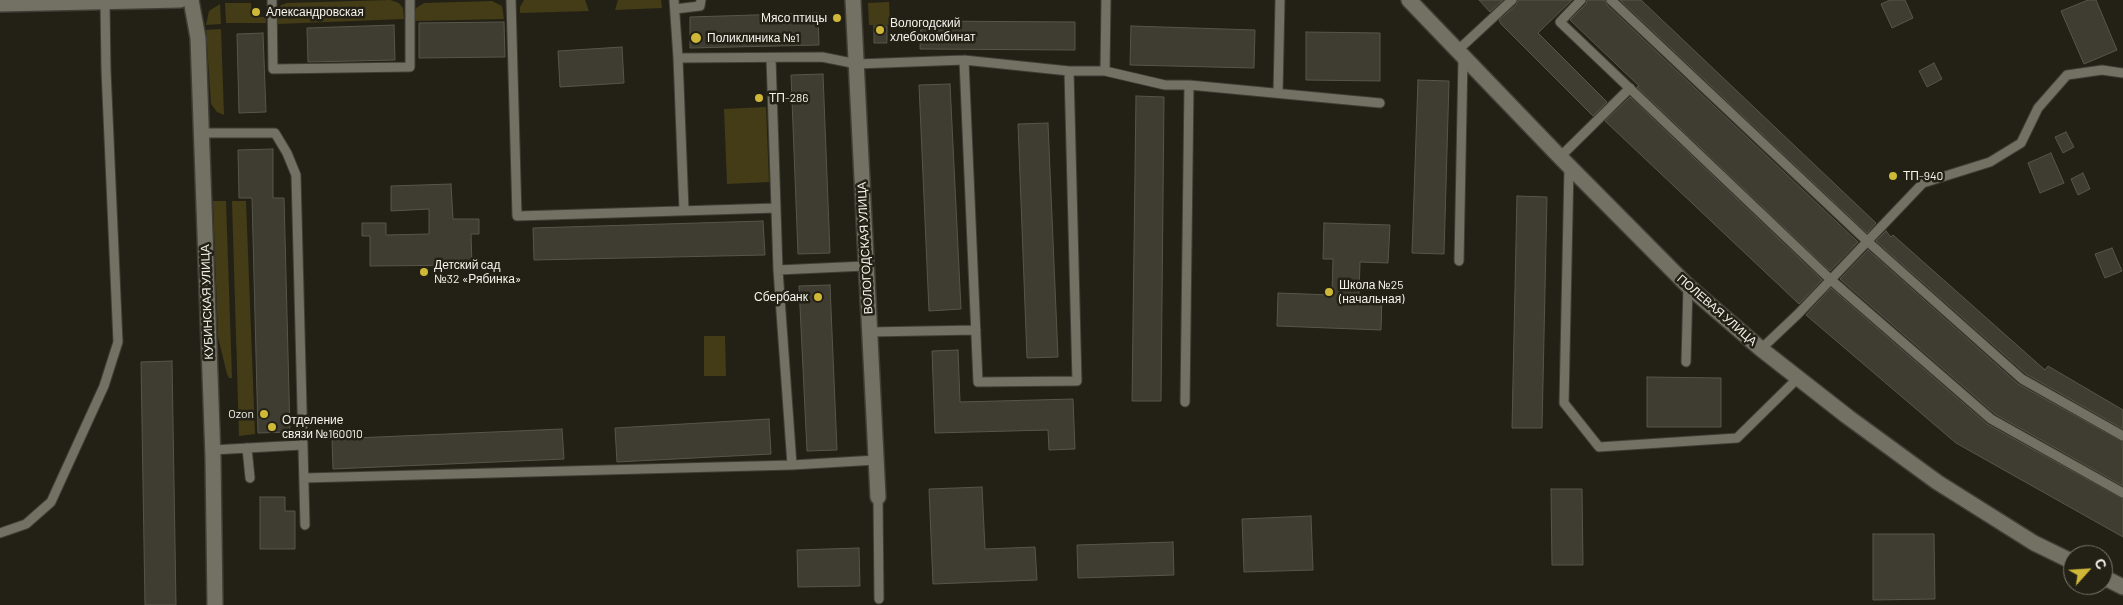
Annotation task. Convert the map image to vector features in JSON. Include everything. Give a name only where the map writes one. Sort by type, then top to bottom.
[{"type":"street","points":[[0,4],[180,0]]},
{"type":"street","name":"КУБИНСКАЯ УЛИЦА","points":[[191,0],[198,38],[212,450],[215,605]]},
{"type":"street","name":"ВОЛОГОДСКАЯ УЛИЦА","points":[[853,0],[878,497]]},
{"type":"street","name":"ПОЛЕВАЯ УЛИЦА","points":[[1409,0],[1564,162],[1688,286],[1761,349],[1937,482],[2034,543],[2063,557]]},
{"type":"lane","points":[[272,0],[273,69],[410,67],[410,0]]},
{"type":"lane","points":[[511,0],[517,216],[776,208]]},
{"type":"lane","points":[[684,210],[675,5],[700,6],[701,0]]},
{"type":"lane","points":[[1105,71],[1106,0]]},
{"type":"lane","points":[[1278,93],[1280,0]]},
{"type":"lane","points":[[1459,261],[1460,54],[1512,0]]},
{"type":"lane","points":[[1581,0],[1560,22],[1831,280],[1991,419],[2123,493]]},
{"type":"lane","points":[[1611,0],[1868,241],[2022,379],[2123,436]]},
{"type":"lane","points":[[0,533],[26,524],[51,502],[104,386],[118,342],[106,80],[105,3]]},
{"type":"lane","points":[[678,58],[822,57],[857,64],[964,60],[1069,70],[1105,71],[1165,85],[1189,85],[1380,103]]},
{"type":"lane","points":[[771,58],[778,270],[792,465]]},
{"type":"lane","points":[[964,60],[978,382],[1078,381],[1069,70]]},
{"type":"lane","points":[[1761,349],[1831,280],[1923,183],[1990,162],[2021,143],[2038,108],[2067,75],[2102,70],[2123,73]]},
{"type":"lane","points":[[1185,402],[1189,85]]},
{"type":"lane","points":[[1630,88],[1564,162],[1564,403],[1599,447],[1738,438],[1798,378]]},
{"type":"lane","points":[[201,133],[275,133],[287,153],[296,174],[305,525]]},
{"type":"lane","points":[[778,270],[865,266]]},
{"type":"lane","points":[[1686,362],[1688,286]]},
{"type":"lane","points":[[869,332],[976,330]]},
{"type":"lane","points":[[212,450],[302,445]]},
{"type":"lane","points":[[247,448],[250,478]]},
{"type":"lane","points":[[304,478],[792,465],[876,460]]},
{"type":"lane","points":[[878,497],[879,599]]},
{"type":"shaded area","points":[[390,0],[399,3],[403,8],[404,19],[277,24],[277,10],[281,5],[287,3]]},
{"type":"shaded area","points":[[524,0],[585,0],[589,11],[520,13],[520,7]]},
{"type":"shaded area","points":[[618,0],[661,0],[662,8],[615,10]]},
{"type":"shaded area","points":[[492,1],[502,6],[504,19],[413,21],[413,14],[416,8],[424,3]]},
{"type":"shaded area","points":[[889,2],[890,25],[869,25],[868,3]]},
{"type":"shaded area","points":[[225,3],[251,3],[252,17],[266,17],[266,23],[226,23]]},
{"type":"shaded area","points":[[220,4],[221,24],[206,25],[209,11]]},
{"type":"shaded area","points":[[221,29],[224,115],[217,112],[211,104],[206,30]]},
{"type":"shaded area","points":[[766,107],[769,182],[727,184],[724,109]]},
{"type":"shaded area","points":[[213,201],[226,201],[232,378],[229,378],[227,374],[218,337]]},
{"type":"shaded area","points":[[232,201],[246,201],[255,434],[239,436]]},
{"type":"shaded area","points":[[704,336],[725,336],[726,376],[704,376]]},
{"type":"building","points":[[1479,0],[1503,0],[1490,12]]},
{"type":"building","points":[[1518,0],[1572,0],[1538,33],[1607,102],[1593,116],[1501,24],[1499,20],[1516,5]]},
{"type":"building","points":[[1587,0],[1605,0],[1607,5],[1858,242],[1830,271],[1637,87],[1639,86],[1570,20],[1586,4]]},
{"type":"building","points":[[1620,0],[1641,0],[1876,223],[1867,233]]},
{"type":"building","points":[[1890,0],[1905,0],[1913,18],[1892,28],[1881,4]]},
{"type":"building","points":[[2088,0],[2096,0],[2117,50],[2084,64],[2061,11]]},
{"type":"building","points":[[818,13],[819,45],[690,48],[690,17]]},
{"type":"building","points":[[921,21],[1075,22],[1075,50],[920,49]]},
{"type":"building","points":[[504,22],[505,57],[419,58],[419,23]]},
{"type":"building","points":[[394,25],[395,60],[308,62],[307,28]]},
{"type":"building","name":"Вологодский хлебокомбинат","points":[[874,26],[887,26],[887,43],[874,43]]},
{"type":"building","points":[[1131,26],[1255,30],[1254,68],[1130,65]]},
{"type":"building","points":[[1306,32],[1380,33],[1380,81],[1306,80]]},
{"type":"building","points":[[263,33],[266,112],[239,113],[237,34]]},
{"type":"building","points":[[622,47],[624,83],[560,87],[558,51]]},
{"type":"building","points":[[1934,63],[1942,79],[1927,87],[1919,71]]},
{"type":"building","points":[[823,74],[830,253],[798,254],[791,75]]},
{"type":"building","points":[[1418,80],[1449,81],[1444,254],[1412,253]]},
{"type":"building","points":[[950,84],[961,309],[929,311],[919,85]]},
{"type":"building","points":[[1136,96],[1164,97],[1161,401],[1132,401]]},
{"type":"building","points":[[1630,97],[1822,280],[1799,304],[1605,121]]},
{"type":"building","points":[[1048,123],[1058,357],[1027,358],[1018,124]]},
{"type":"building","points":[[2066,132],[2074,147],[2063,153],[2055,137]]},
{"type":"building","points":[[273,149],[273,198],[284,198],[290,432],[258,433],[252,198],[239,198],[238,150]]},
{"type":"building","points":[[2051,153],[2064,183],[2040,193],[2028,163]]},
{"type":"building","points":[[2083,173],[2090,189],[2078,195],[2071,179]]},
{"type":"building","points":[[451,184],[453,219],[479,219],[479,234],[471,234],[472,265],[370,266],[370,236],[362,236],[362,223],[386,223],[386,235],[429,234],[429,209],[391,211],[391,186]]},
{"type":"building","points":[[1517,196],[1547,197],[1542,428],[1512,428]]},
{"type":"building","points":[[763,221],[765,255],[534,260],[533,228]]},
{"type":"building","points":[[1324,223],[1390,225],[1388,263],[1360,262],[1359,296],[1382,296],[1381,330],[1277,326],[1278,293],[1332,295],[1333,259],[1323,259]]},
{"type":"building","points":[[1886,231],[1891,237],[1893,235],[2045,370],[2048,366],[2123,410],[2123,429],[2026,374],[1876,241]]},
{"type":"building","points":[[2112,248],[2122,271],[2105,278],[2095,254]]},
{"type":"building","points":[[1868,250],[2018,384],[2123,442],[2123,486],[1995,414],[1840,279]]},
{"type":"building","points":[[830,285],[837,450],[807,451],[799,286]]},
{"type":"building","points":[[1831,288],[1987,424],[2123,499],[2123,537],[1956,443],[1806,315]]},
{"type":"building","points":[[958,350],[960,402],[1073,399],[1075,449],[1049,450],[1048,430],[935,433],[932,351]]},
{"type":"building","points":[[172,361],[176,605],[145,605],[141,362]]},
{"type":"building","points":[[1647,377],[1721,378],[1721,427],[1647,427]]},
{"type":"building","points":[[769,419],[771,454],[617,462],[615,428]]},
{"type":"building","points":[[562,429],[564,459],[333,469],[332,439]]},
{"type":"building","points":[[982,487],[985,549],[1035,547],[1037,580],[933,584],[929,489]]},
{"type":"building","points":[[1551,489],[1582,489],[1583,565],[1552,565]]},
{"type":"building","points":[[260,497],[285,497],[285,511],[295,511],[295,549],[260,549]]},
{"type":"building","points":[[1311,516],[1313,570],[1244,572],[1242,519]]},
{"type":"building","points":[[1873,534],[1934,534],[1935,599],[1873,600]]},
{"type":"building","points":[[1173,542],[1174,575],[1078,578],[1077,545]]},
{"type":"building","points":[[859,548],[860,586],[798,587],[797,550]]},
{"type":"place","name":"Александровская","points":[[256,12]]},
{"type":"place","name":"Мясо птицы","points":[[837,18]]},
{"type":"place","name":"Вологодский хлебокомбинат","points":[[880,30]]},
{"type":"place","name":"Поликлиника №1","points":[[696,38]]},
{"type":"place","name":"ТП-286","points":[[759,98]]},
{"type":"place","name":"ТП-940","points":[[1893,176]]},
{"type":"place","name":"Детский сад №32 «Рябинка»","points":[[424,272]]},
{"type":"place","name":"Школа №25 (начальная)","points":[[1329,292]]},
{"type":"place","name":"Сбербанк","points":[[818,297]]},
{"type":"place","name":"Ozon","points":[[264,414]]},
{"type":"place","name":"Отделение связи №160010","points":[[272,427]]}]
